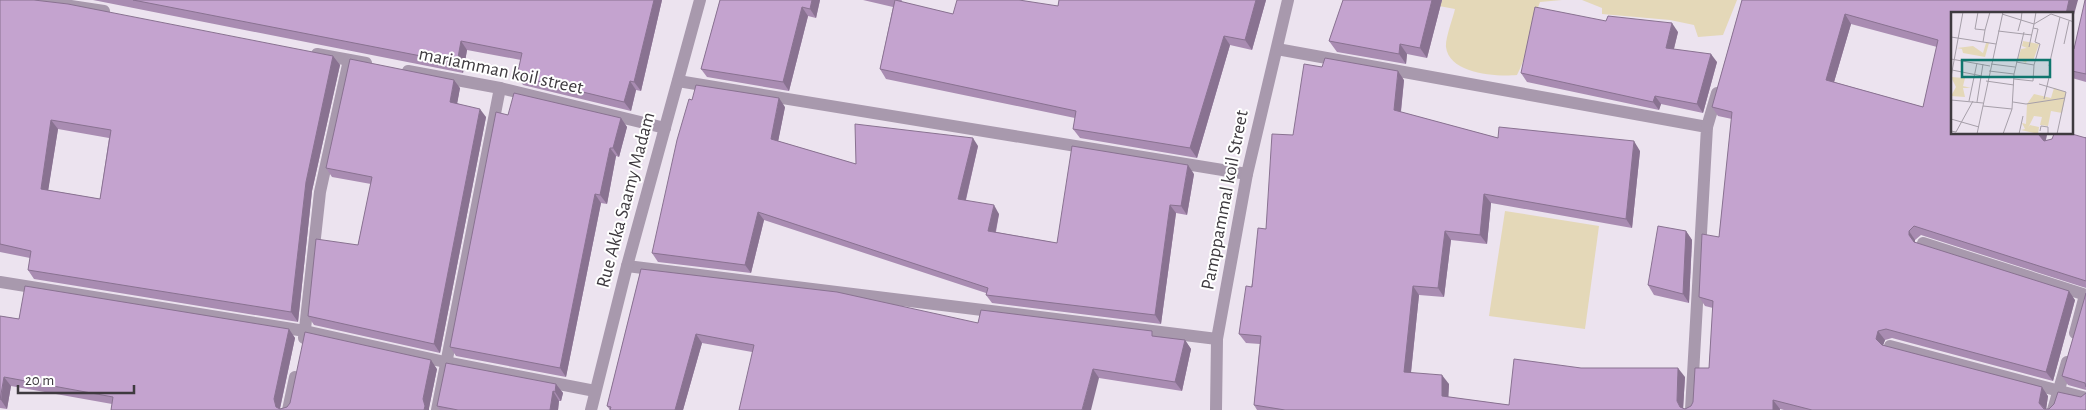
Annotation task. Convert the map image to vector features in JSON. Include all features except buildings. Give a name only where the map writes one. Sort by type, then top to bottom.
[{"type":"street","points":[[32,0],[115,13]]},
{"type":"street","name":"Rue Akka Saamy Madam","points":[[591,410],[627,266],[700,0]]},
{"type":"street","name":"Pamppammal koil Street","points":[[1216,410],[1217,339],[1247,174],[1288,0]]},
{"type":"street","points":[[1276,49],[1707,127]]},
{"type":"street","points":[[300,50],[377,65]]},
{"type":"street","points":[[302,348],[320,192],[349,60]]},
{"type":"street","name":"mariamman koil street","points":[[396,69],[500,88],[665,128]]},
{"type":"street","points":[[678,81],[1247,174]]},
{"type":"street","points":[[1691,410],[1707,127],[1720,82]]},
{"type":"street","points":[[437,410],[500,88]]},
{"type":"street","points":[[1923,243],[2086,295],[2054,410]]},
{"type":"street","points":[[627,266],[1217,339]]},
{"type":"street","points":[[0,282],[305,330],[445,362],[595,391]]},
{"type":"street","points":[[1890,346],[2086,398]]},
{"type":"street","points":[[288,410],[298,366]]},
{"type":"shaded area","points":[[1407,0],[1562,0],[1540,2],[1517,75],[1498,75],[1475,72],[1456,63],[1449,56],[1446,43],[1455,9]]},
{"type":"shaded area","points":[[1582,0],[1737,0],[1723,35],[1698,37],[1694,25],[1670,20],[1602,14],[1602,8]]},
{"type":"shaded area","points":[[1505,211],[1599,226],[1585,329],[1489,316]]}]
